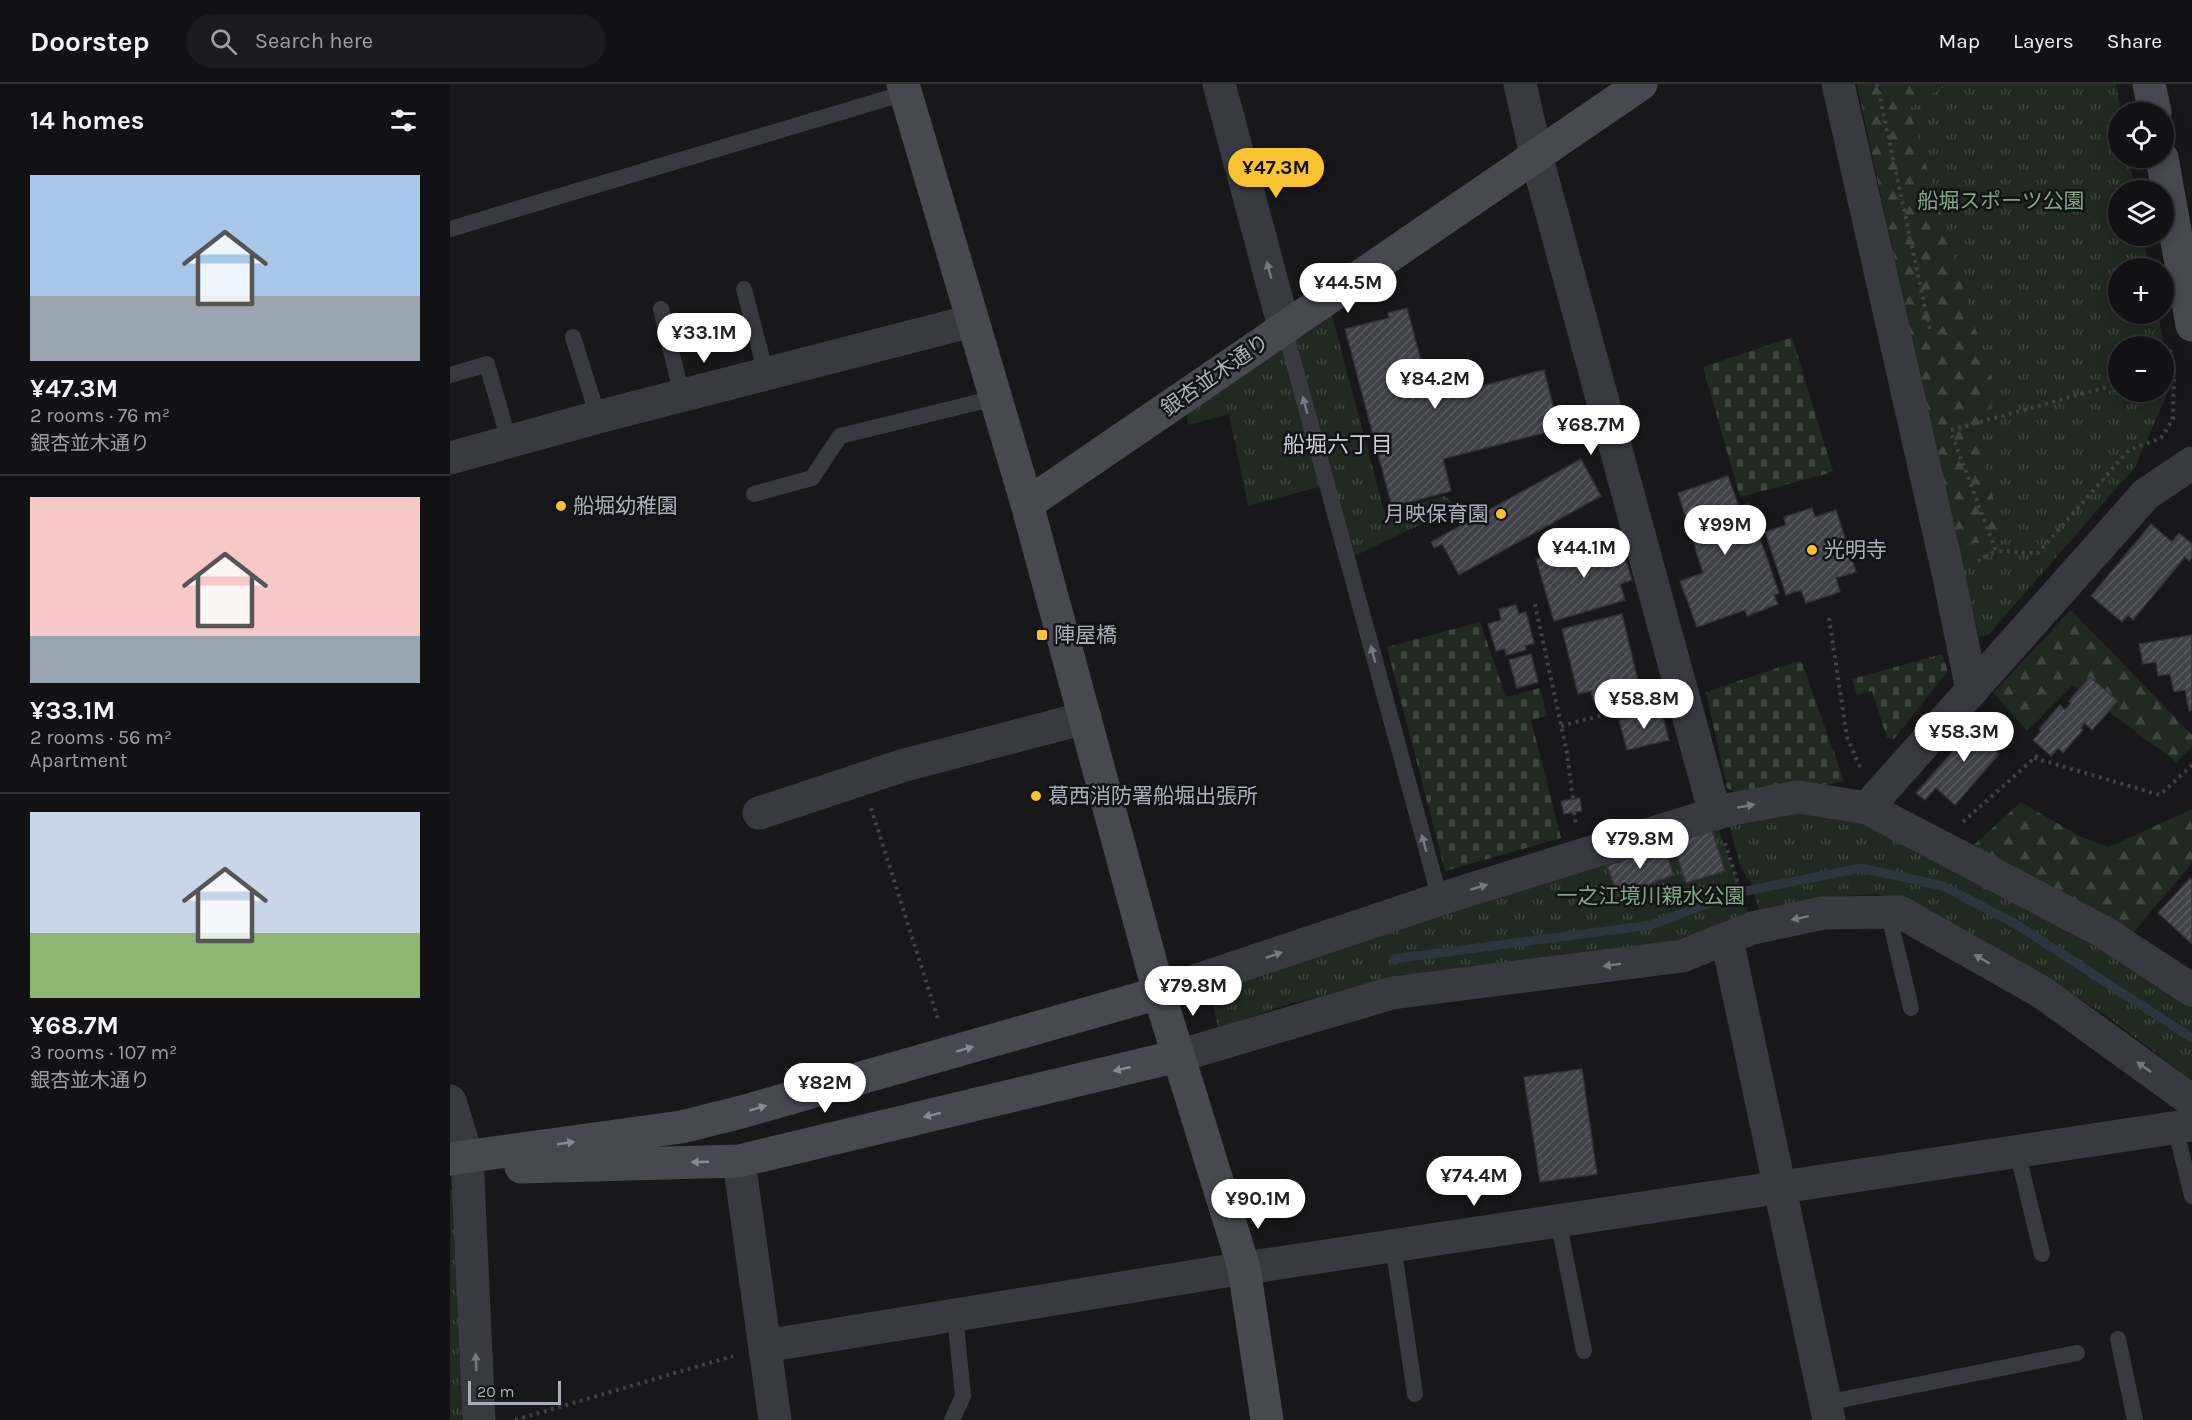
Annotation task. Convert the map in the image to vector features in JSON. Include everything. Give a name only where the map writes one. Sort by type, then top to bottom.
[{"type":"street","points":[[1219,84],[1284,327]]},
{"type":"street","points":[[1520,84],[1536,155],[1715,814]]},
{"type":"street","name":"銀杏並木通り","points":[[1027,504],[1641,84]]},
{"type":"street","points":[[1838,84],[1972,690]]},
{"type":"street","points":[[2150,84],[2153,102]]},
{"type":"street","points":[[904,89],[1027,504],[1159,993],[1244,1268],[1267,1420]]},
{"type":"street","points":[[2163,168],[2181,336]]},
{"type":"street","points":[[450,458],[598,417],[972,321]]},
{"type":"street","points":[[1871,805],[2146,494],[2192,463]]},
{"type":"street","points":[[759,813],[901,766],[1085,718]]},
{"type":"street","points":[[458,1158],[681,1127],[768,1105],[1159,993],[1440,899],[1715,814],[1798,797],[1871,805],[1938,845],[2102,931],[2192,990]]},
{"type":"street","points":[[458,1158],[526,1168],[740,1161],[1178,1056],[1392,993],[1682,956],[1740,934],[1823,913],[1900,912],[2043,993],[2186,1118]]},
{"type":"street","points":[[1740,934],[1780,1186],[1827,1412]]},
{"type":"street","points":[[450,1101],[458,1158],[479,1420]]},
{"type":"street","points":[[765,1346],[1244,1268],[2018,1151],[2186,1118]]},
{"type":"street","points":[[740,1161],[775,1420]]},
{"type":"lane","points":[[450,229],[904,89]]},
{"type":"lane","points":[[744,289],[766,374]]},
{"type":"lane","points":[[661,309],[682,396]]},
{"type":"lane","points":[[1284,327],[1440,899]]},
{"type":"lane","points":[[573,337],[598,417]]},
{"type":"lane","points":[[450,375],[487,364],[509,441]]},
{"type":"lane","points":[[754,494],[812,478],[840,436],[995,398]]},
{"type":"lane","points":[[1888,912],[1911,1008]]},
{"type":"lane","points":[[2186,1118],[2192,1196]]},
{"type":"lane","points":[[2018,1151],[2042,1254]]},
{"type":"lane","points":[[1558,1220],[1584,1351]]},
{"type":"lane","points":[[1393,1245],[1414,1394]]},
{"type":"lane","points":[[952,1420],[963,1396],[955,1315]]},
{"type":"lane","points":[[2118,1339],[2134,1420]]},
{"type":"lane","points":[[1827,1412],[2077,1353]]},
{"type":"path","points":[[1877,84],[1931,338]]},
{"type":"path","points":[[2174,369],[2181,336]]},
{"type":"path","points":[[2108,387],[1951,430],[1996,551],[2038,553],[2129,450],[2161,438],[2173,419],[2173,402]]},
{"type":"path","points":[[1535,604],[1561,726],[1573,799]]},
{"type":"path","points":[[1829,618],[1847,737],[1871,805]]},
{"type":"path","points":[[1561,726],[1656,701]]},
{"type":"path","points":[[1938,845],[2041,752]]},
{"type":"path","points":[[2034,758],[2160,795],[2192,765]]},
{"type":"path","points":[[862,779],[941,1029]]},
{"type":"path","points":[[1715,814],[1740,934]]},
{"type":"path","points":[[514,1420],[765,1346]]},
{"type":"green space","name":"船堀スポーツ公園","points":[[1857,84],[2116,84],[2119,102],[2108,102],[2108,168],[2131,168],[2133,180],[2108,180],[2108,246],[2145,246],[2147,258],[2108,258],[2108,324],[2160,324],[2162,336],[2108,336],[2108,402],[2164,402],[2135,467],[1988,635],[1979,637],[1956,545]]},
{"type":"green space","points":[[1857,84],[1948,84],[1909,108],[1995,393],[1977,440],[2005,540],[1956,545]]},
{"type":"green space","points":[[1330,308],[1384,511],[1445,496],[1458,507],[1352,557],[1292,331]]},
{"type":"green space","points":[[1792,337],[1833,472],[1740,497],[1703,367]]},
{"type":"green space","points":[[1277,344],[1286,355],[1319,487],[1248,506],[1229,414],[1188,425],[1185,405]]},
{"type":"green space","points":[[2071,610],[2192,735],[2192,747],[2176,762],[2073,685],[2027,731],[1993,693]]},
{"type":"green space","points":[[1480,622],[1506,697],[1540,688],[1547,716],[1531,720],[1561,838],[1445,871],[1387,647]]},
{"type":"green space","points":[[1942,654],[1948,671],[1894,739],[1887,738],[1872,691],[1857,695],[1852,679]]},
{"type":"green space","points":[[1801,660],[1844,781],[1817,787],[1736,793],[1727,788],[1706,692]]},
{"type":"green space","points":[[2021,802],[2081,837],[2109,847],[2192,809],[2192,863],[2129,938],[1966,852]]},
{"type":"green space","name":"一之江境川親水公園","points":[[1792,810],[1857,821],[2091,935],[2192,1000],[2192,1080],[2101,1012],[2010,956],[1905,900],[1874,894],[1833,897],[1760,914],[1750,879],[1748,880],[1740,864],[1728,822]]},
{"type":"green space","name":"一之江境川親水公園","points":[[1717,825],[1750,917],[1657,946],[1357,989],[1292,1003],[1218,1028],[1208,985]]},
{"type":"green space","points":[[450,1190],[454,1190],[462,1420],[450,1420]]},
{"type":"building","points":[[1407,308],[1431,399],[1544,370],[1559,429],[1443,459],[1451,491],[1392,507],[1345,329],[1389,318],[1388,313]]},
{"type":"building","points":[[1581,459],[1601,496],[1459,575],[1442,544],[1434,548],[1431,542]]},
{"type":"building","points":[[1728,476],[1739,507],[1748,504],[1779,593],[1774,595],[1778,604],[1747,616],[1745,610],[1697,627],[1680,581],[1703,573],[1678,493]]},
{"type":"building","points":[[1812,508],[1815,517],[1836,510],[1856,572],[1836,578],[1840,592],[1806,603],[1801,590],[1786,595],[1765,532],[1786,525],[1784,517]]},
{"type":"building","points":[[2151,524],[2172,542],[2179,533],[2192,544],[2192,557],[2189,561],[2185,557],[2133,620],[2128,615],[2122,622],[2091,596]]},
{"type":"building","points":[[1604,539],[1607,550],[1621,545],[1632,580],[1620,584],[1625,600],[1554,621],[1536,559]]},
{"type":"building","points":[[1516,605],[1519,614],[1526,612],[1534,643],[1525,646],[1526,650],[1506,655],[1505,649],[1496,651],[1488,624],[1501,620],[1499,609]]},
{"type":"building","points":[[1622,614],[1638,681],[1628,683],[1630,691],[1593,700],[1591,691],[1578,694],[1562,629]]},
{"type":"building","points":[[2192,635],[2192,710],[2189,711],[2185,690],[2174,692],[2170,674],[2158,676],[2156,662],[2143,664],[2139,644]]},
{"type":"building","points":[[1531,654],[1538,682],[1517,688],[1509,660]]},
{"type":"building","points":[[2090,677],[2118,701],[2092,730],[2084,723],[2081,728],[2083,730],[2063,753],[2058,748],[2051,756],[2033,740],[2041,731],[2039,729],[2060,705],[2065,710],[2071,703],[2069,701]]},
{"type":"building","points":[[1661,710],[1669,740],[1627,750],[1619,720]]},
{"type":"building","points":[[1988,712],[1999,721],[1986,735],[1999,745],[1995,751],[1999,754],[1955,805],[1936,788],[1925,800],[1916,793]]},
{"type":"building","points":[[1580,798],[1582,811],[1564,814],[1561,801]]},
{"type":"building","points":[[1712,830],[1725,871],[1686,883],[1672,842]]},
{"type":"building","points":[[1663,845],[1674,875],[1618,896],[1607,866]]},
{"type":"building","points":[[2190,878],[2192,880],[2192,944],[2158,913]]},
{"type":"building","points":[[1582,1069],[1597,1174],[1540,1182],[1524,1077]]},
{"type":"waterway","points":[[1394,959],[1651,925],[1736,893],[1861,868],[1943,886],[2014,923],[2192,1038]]},
{"type":"place","name":"船堀幼稚園","points":[[561,506]]},
{"type":"place","name":"月映保育園","points":[[1501,514]]},
{"type":"place","name":"光明寺","points":[[1812,550]]},
{"type":"place","name":"陣屋橋","points":[[1042,635]]},
{"type":"place","name":"葛西消防署船堀出張所","points":[[1036,796]]},
{"type":"district","name":"船堀六丁目","points":[[1338,445]]}]
